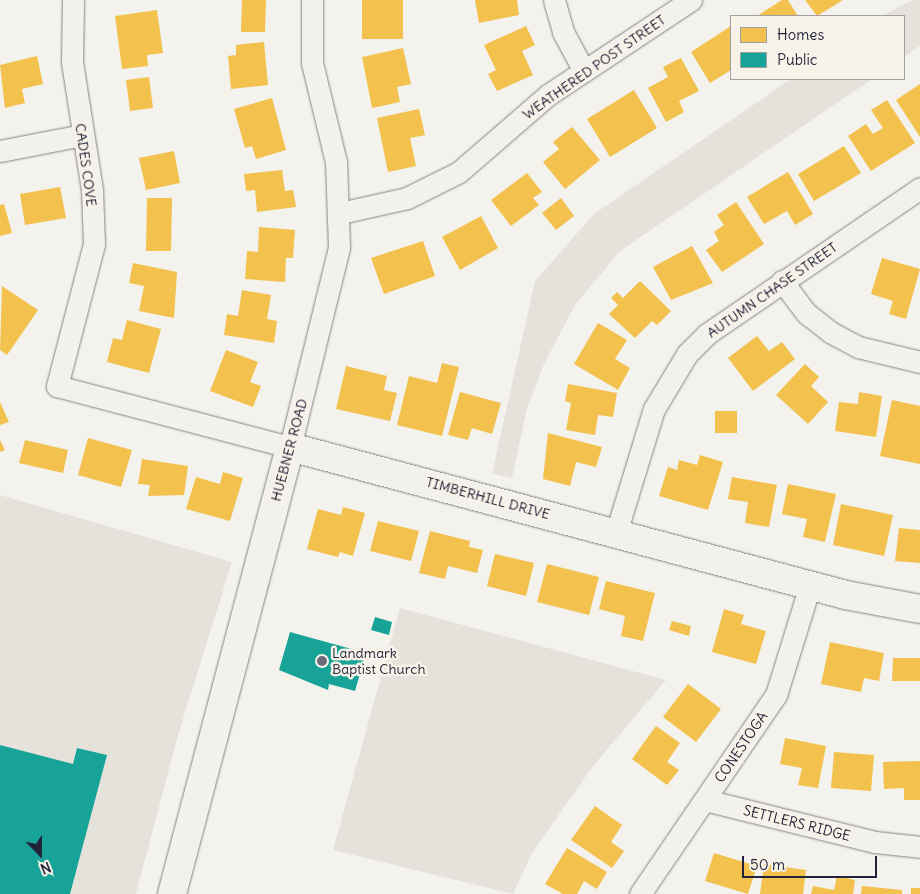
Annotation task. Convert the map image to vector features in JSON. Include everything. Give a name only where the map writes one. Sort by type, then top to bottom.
[{"type":"street","name":"CADES COVE","points":[[57,386],[94,244],[92,190],[72,62],[73,0]]},
{"type":"street","name":"HUEBNER ROAD","points":[[172,894],[335,280],[340,213],[336,162],[312,62],[312,0]]},
{"type":"street","points":[[554,0],[563,32],[584,71]]},
{"type":"street","name":"WEATHERED POST STREET","points":[[340,213],[407,198],[459,172],[528,110],[691,0]]},
{"type":"street","points":[[0,151],[82,135]]},
{"type":"street","name":"AUTUMN CHASE STREET","points":[[616,533],[667,380],[707,334],[920,188]]},
{"type":"street","points":[[782,281],[806,313],[830,332],[858,346],[920,362]]},
{"type":"street","name":"TIMBERHILL DRIVE","points":[[57,386],[810,585],[920,609]]},
{"type":"street","name":"CONESTOGA","points":[[640,894],[776,695],[810,585]]},
{"type":"street","name":"SETTLERS RIDGE","points":[[705,800],[875,842],[920,847]]},
{"type":"shaded area","points":[[912,0],[920,0],[920,46],[905,56],[905,15],[885,15]]},
{"type":"shaded area","points":[[790,80],[871,80],[620,251],[575,305],[544,364],[527,408],[512,478],[492,474],[535,281],[594,214]]},
{"type":"shaded area","points":[[0,495],[232,562],[178,735],[136,894],[0,894]]},
{"type":"shaded area","points":[[400,608],[666,680],[593,766],[532,853],[513,894],[333,850]]},
{"type":"building: Homes","points":[[242,0],[266,0],[265,32],[241,32]]},
{"type":"building: Homes","points":[[362,0],[403,0],[403,39],[362,39]]},
{"type":"building: Homes","points":[[475,0],[517,0],[519,15],[479,23]]},
{"type":"building: Homes","points":[[782,0],[788,0],[797,15],[759,15]]},
{"type":"building: Homes","points":[[805,0],[843,0],[819,15],[816,15]]},
{"type":"building: Homes","points":[[157,10],[163,53],[147,55],[148,66],[122,69],[115,16]]},
{"type":"building: Homes","points":[[526,26],[535,45],[522,51],[533,75],[497,91],[488,74],[496,70],[484,45]]},
{"type":"building: Homes","points":[[730,27],[730,71],[710,83],[691,52]]},
{"type":"building: Homes","points":[[264,42],[268,85],[231,89],[228,56],[236,55],[236,45]]},
{"type":"building: Homes","points":[[403,48],[411,84],[397,87],[400,102],[372,108],[362,57]]},
{"type":"building: Homes","points":[[37,56],[43,84],[22,89],[25,103],[5,108],[0,65]]},
{"type":"building: Homes","points":[[681,58],[699,91],[679,101],[684,112],[666,122],[648,88],[668,77],[663,67]]},
{"type":"building: Homes","points":[[149,77],[153,108],[130,111],[126,80]]},
{"type":"building: Homes","points":[[920,84],[920,137],[896,100]]},
{"type":"building: Homes","points":[[634,90],[657,128],[610,157],[587,119]]},
{"type":"building: Homes","points":[[272,98],[286,150],[256,159],[252,146],[245,148],[234,109]]},
{"type":"building: Homes","points":[[887,100],[915,143],[871,171],[848,136],[866,124],[873,134],[883,128],[871,110]]},
{"type":"building: Homes","points":[[419,109],[425,135],[410,138],[416,166],[388,172],[377,118]]},
{"type":"building: Homes","points":[[572,127],[600,160],[565,189],[543,162],[559,149],[553,142]]},
{"type":"building: Homes","points":[[844,146],[861,173],[814,201],[798,174]]},
{"type":"building: Homes","points":[[174,151],[180,183],[146,190],[139,158]]},
{"type":"building: Homes","points":[[282,170],[285,191],[293,190],[296,207],[257,212],[255,190],[246,191],[244,174]]},
{"type":"building: Homes","points":[[788,172],[813,214],[795,225],[787,211],[764,224],[747,197]]},
{"type":"building: Homes","points":[[527,173],[542,192],[533,198],[539,205],[511,226],[491,200]]},
{"type":"building: Homes","points":[[60,187],[66,218],[25,225],[20,194]]},
{"type":"building: Homes","points":[[147,198],[172,198],[171,251],[146,251]]},
{"type":"building: Homes","points":[[561,198],[574,216],[556,230],[542,213]]},
{"type":"building: Homes","points":[[736,202],[764,244],[722,272],[706,250],[719,241],[714,232],[724,225],[717,215]]},
{"type":"building: Homes","points":[[4,204],[12,233],[0,236],[0,205]]},
{"type":"building: Homes","points":[[481,216],[498,248],[460,270],[442,237]]},
{"type":"building: Homes","points":[[259,227],[295,230],[293,258],[286,258],[285,282],[245,279],[247,251],[258,252]]},
{"type":"building: Homes","points":[[423,241],[435,276],[384,294],[371,258]]},
{"type":"building: Homes","points":[[692,246],[713,283],[671,300],[653,267]]},
{"type":"building: Homes","points":[[882,258],[920,269],[906,319],[889,314],[893,301],[871,294]]},
{"type":"building: Homes","points":[[133,263],[177,272],[174,318],[139,311],[144,286],[129,283]]},
{"type":"building: Homes","points":[[640,281],[671,311],[657,325],[652,321],[635,338],[609,314],[618,305],[611,298],[617,292],[623,298]]},
{"type":"building: Homes","points":[[2,286],[38,310],[7,355],[0,350]]},
{"type":"building: Homes","points":[[242,290],[271,295],[267,319],[277,321],[274,343],[224,335],[227,314],[238,316]]},
{"type":"building: Homes","points":[[127,320],[161,329],[149,373],[107,362],[113,338],[122,340]]},
{"type":"building: Homes","points":[[598,323],[627,340],[615,359],[630,368],[618,390],[574,364]]},
{"type":"building: Homes","points":[[757,336],[769,351],[782,342],[795,359],[753,391],[728,358]]},
{"type":"building: Homes","points":[[226,350],[258,362],[250,382],[261,386],[253,407],[210,391]]},
{"type":"building: Homes","points":[[442,363],[459,367],[442,436],[397,425],[409,376],[437,383]]},
{"type":"building: Homes","points":[[805,364],[819,377],[811,386],[828,402],[808,424],[776,395]]},
{"type":"building: Homes","points":[[346,366],[387,376],[384,390],[397,393],[390,421],[336,409]]},
{"type":"building: Homes","points":[[568,384],[617,393],[613,417],[598,415],[595,435],[566,430],[571,403],[565,401]]},
{"type":"building: Homes","points":[[460,392],[501,403],[492,434],[472,428],[468,440],[448,435]]},
{"type":"building: Homes","points":[[859,392],[882,396],[876,437],[835,431],[839,402],[858,404]]},
{"type":"building: Homes","points":[[892,400],[920,406],[920,464],[880,456]]},
{"type":"building: Homes","points":[[0,402],[9,422],[0,425]]},
{"type":"building: Homes","points":[[715,411],[737,411],[737,433],[715,433]]},
{"type":"building: Homes","points":[[548,433],[602,447],[596,467],[576,462],[570,486],[543,479]]},
{"type":"building: Homes","points":[[88,438],[132,450],[121,487],[78,475]]},
{"type":"building: Homes","points":[[0,440],[5,450],[0,452]]},
{"type":"building: Homes","points":[[25,440],[68,450],[63,473],[19,463]]},
{"type":"building: Homes","points":[[700,455],[723,462],[708,510],[659,496],[668,467],[677,470],[679,460],[697,465]]},
{"type":"building: Homes","points":[[142,459],[188,466],[184,495],[148,496],[150,485],[138,484]]},
{"type":"building: Homes","points":[[223,472],[243,478],[230,521],[186,509],[196,477],[220,484]]},
{"type":"building: Homes","points":[[732,477],[777,485],[769,527],[745,523],[748,502],[728,499]]},
{"type":"building: Homes","points":[[788,484],[836,494],[825,542],[803,537],[807,519],[782,514]]},
{"type":"building: Homes","points":[[841,504],[893,515],[884,556],[833,545]]},
{"type":"building: Homes","points":[[343,507],[365,513],[353,556],[340,552],[338,557],[307,549],[318,509],[341,515]]},
{"type":"building: Homes","points":[[378,521],[419,531],[411,561],[370,551]]},
{"type":"building: Homes","points":[[899,528],[920,530],[920,563],[895,561]]},
{"type":"building: Homes","points":[[430,531],[470,541],[469,547],[483,550],[477,573],[448,566],[445,579],[419,573]]},
{"type":"building: Homes","points":[[495,554],[534,563],[526,596],[487,586]]},
{"type":"building: Homes","points":[[547,564],[599,577],[589,615],[537,602]]},
{"type":"building: Homes","points":[[606,581],[655,593],[643,641],[621,636],[625,616],[599,609]]},
{"type":"building: Homes","points":[[724,609],[744,615],[741,624],[766,631],[756,664],[712,652]]},
{"type":"building: Homes","points":[[672,621],[691,626],[689,636],[669,630]]},
{"type":"building: Homes","points":[[830,642],[884,653],[879,681],[864,678],[861,692],[821,684]]},
{"type":"building: Homes","points":[[893,658],[920,658],[920,681],[892,681]]},
{"type":"building: Homes","points":[[688,684],[721,709],[696,742],[663,717]]},
{"type":"building: Homes","points":[[656,726],[680,743],[667,762],[679,770],[667,785],[632,759]]},
{"type":"building: Homes","points":[[785,738],[826,746],[818,788],[798,785],[802,768],[780,764]]},
{"type":"building: Homes","points":[[834,752],[874,755],[871,791],[831,788]]},
{"type":"building: Homes","points":[[920,761],[920,800],[904,800],[904,788],[884,789],[883,762]]},
{"type":"building: Homes","points":[[595,806],[622,825],[611,842],[624,851],[612,868],[571,840]]},
{"type":"building: Homes","points":[[567,848],[607,872],[597,889],[584,881],[577,894],[563,894],[545,884]]},
{"type":"building: Homes","points":[[714,853],[757,866],[748,894],[705,881]]},
{"type":"building: Homes","points":[[764,864],[806,870],[803,894],[760,894]]},
{"type":"building: Homes","points":[[837,876],[855,880],[853,894],[811,894],[813,886],[834,890]]},
{"type":"building: Homes","points":[[862,886],[902,890],[902,894],[861,894]]},
{"type":"building: Homes","points":[[911,888],[920,888],[920,894],[911,894]]},
{"type":"building: Public","points":[[375,617],[392,622],[389,635],[371,630]]},
{"type":"building: Public","name":"Landmark Baptist Church","points":[[290,632],[366,653],[355,691],[329,684],[328,690],[279,670]]},
{"type":"building: Public","points":[[0,745],[73,764],[77,748],[107,755],[70,894],[0,894]]},
{"type":"place","name":"Landmark Baptist Church","points":[[322,661]]}]
